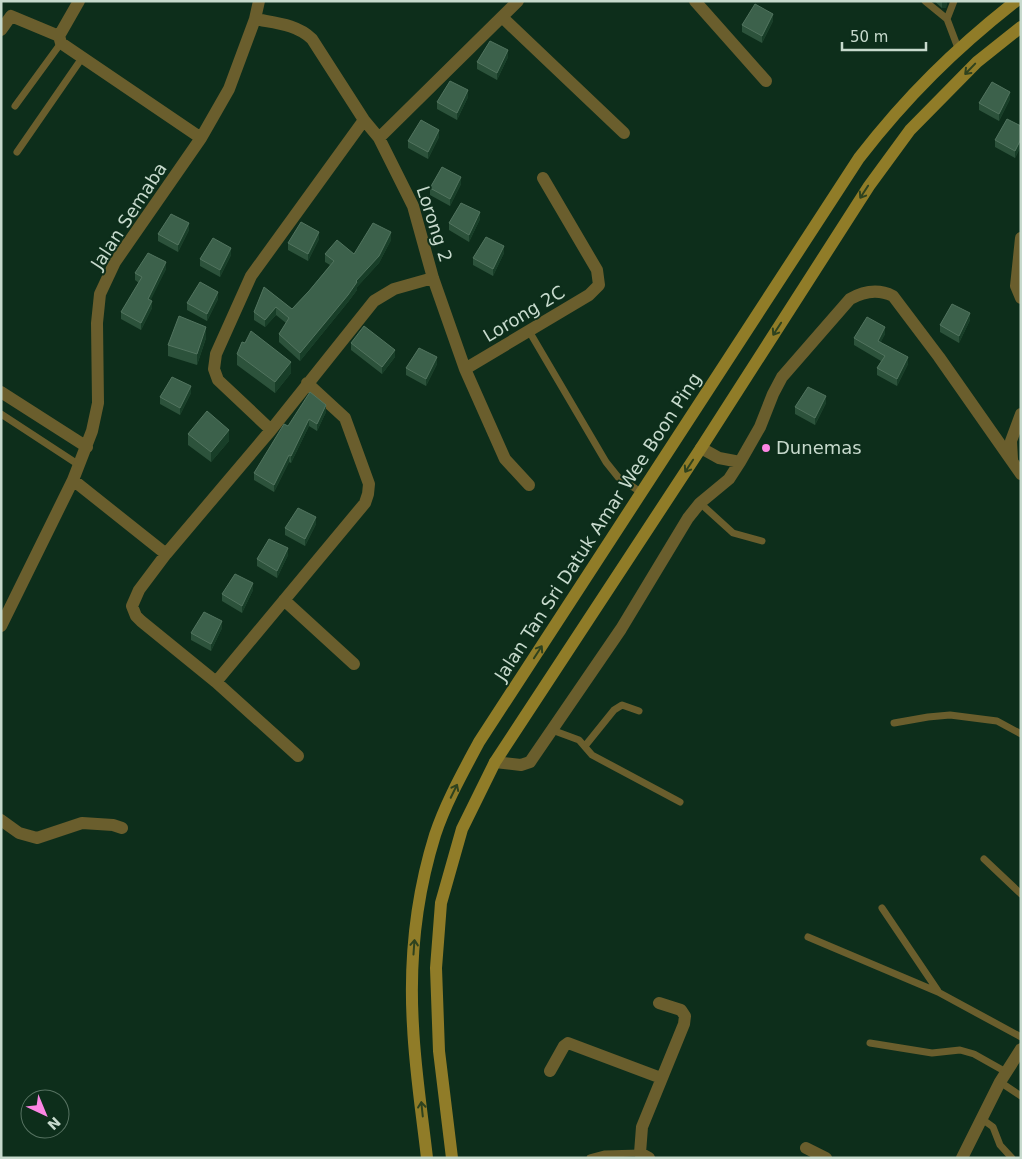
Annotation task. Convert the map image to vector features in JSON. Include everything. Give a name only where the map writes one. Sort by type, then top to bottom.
[{"type":"main road","name":"Jalan Tan Sri Datuk Amar Wee Boon Ping","points":[[427,1158],[413,1026],[413,947],[417,906],[425,871],[436,833],[452,794],[479,742],[859,158],[888,121],[958,48],[1016,1]]},
{"type":"main road","points":[[452,1158],[438,1051],[436,968],[441,902],[462,829],[494,762],[701,448],[868,186],[904,138],[977,62],[1021,27]]},
{"type":"street","points":[[60,40],[79,1]]},
{"type":"street","name":"Jalan Semaba","points":[[1,626],[73,480],[92,432],[98,403],[97,323],[100,294],[115,262],[201,138],[230,89],[255,19],[259,1]]},
{"type":"street","points":[[379,138],[518,1]]},
{"type":"street","points":[[695,1],[766,82]]},
{"type":"street","points":[[1,30],[6,13],[60,40],[82,58],[201,138]]},
{"type":"street","points":[[502,16],[624,133]]},
{"type":"street","name":"Lorong 2","points":[[255,19],[297,27],[305,32],[312,39],[364,120],[379,138],[413,206],[433,278],[465,369],[505,459],[529,485]]},
{"type":"street","points":[[271,430],[218,380],[214,369],[216,354],[251,276],[364,120]]},
{"type":"street","name":"Lorong 2C","points":[[465,369],[589,295],[599,286],[597,270],[543,178]]},
{"type":"street","points":[[1021,238],[1016,286],[1021,298]]},
{"type":"street","points":[[298,756],[216,682],[141,621],[133,611],[132,601],[166,554],[271,430],[374,301],[394,289],[433,278]]},
{"type":"street","points":[[494,762],[521,764],[530,762],[620,628],[688,518],[700,503],[729,479],[760,427],[772,394],[782,377],[850,299],[860,294],[875,292],[893,296],[939,357],[1021,474]]},
{"type":"street","points":[[216,682],[365,503],[368,494],[369,484],[345,418],[307,383]]},
{"type":"street","points":[[1,392],[87,447]]},
{"type":"street","points":[[1012,459],[1011,441],[1021,414]]},
{"type":"street","points":[[701,448],[719,458],[740,462]]},
{"type":"street","points":[[73,480],[166,554]]},
{"type":"street","points":[[284,600],[354,664]]},
{"type":"street","points":[[1,820],[19,833],[37,838],[82,823],[113,825],[122,828]]},
{"type":"street","points":[[644,1155],[642,1127],[684,1024],[685,1016],[680,1010],[659,1003]]},
{"type":"street","points":[[550,1070],[564,1046],[568,1043],[661,1078]]},
{"type":"street","points":[[962,1158],[1003,1077],[1021,1049]]},
{"type":"street","points":[[806,1148],[826,1158]]},
{"type":"lane","points":[[925,1],[947,19],[958,48]]},
{"type":"lane","points":[[947,19],[954,1]]},
{"type":"lane","points":[[15,106],[60,40]]},
{"type":"lane","points":[[17,152],[82,58]]},
{"type":"lane","points":[[529,331],[606,462],[618,477],[642,493]]},
{"type":"lane","points":[[1,414],[79,465]]},
{"type":"lane","points":[[700,503],[733,533],[762,541]]},
{"type":"lane","points":[[585,746],[614,710],[622,705],[639,711]]},
{"type":"lane","points":[[894,723],[950,715],[997,721],[1021,734]]},
{"type":"lane","points":[[552,730],[572,736],[579,740],[592,755],[680,802]]},
{"type":"lane","points":[[984,859],[1021,894]]},
{"type":"lane","points":[[882,908],[938,992]]},
{"type":"lane","points":[[808,937],[938,992],[1021,1036]]},
{"type":"lane","points":[[870,1043],[932,1053],[960,1050],[974,1054],[1003,1077],[1021,1096]]},
{"type":"lane","points":[[982,1119],[993,1127],[1000,1145],[1012,1158]]},
{"type":"lane","points":[[590,1158],[605,1154],[644,1155]]},
{"type":"building","points":[[755,4],[773,14],[762,36],[742,25]]},
{"type":"building","points":[[490,41],[508,50],[497,73],[477,62]]},
{"type":"building","points":[[450,81],[468,90],[457,113],[437,102]]},
{"type":"building","points":[[992,82],[1010,92],[999,114],[979,103]]},
{"type":"building","points":[[1007,119],[1021,126],[1021,139],[1015,151],[995,140]]},
{"type":"building","points":[[421,120],[439,130],[428,152],[408,141]]},
{"type":"building","points":[[442,167],[461,177],[450,199],[430,188]]},
{"type":"building","points":[[461,203],[480,212],[469,235],[449,223]]},
{"type":"building","points":[[171,214],[189,223],[178,245],[158,234]]},
{"type":"building","points":[[301,222],[319,232],[308,254],[288,243]]},
{"type":"building","points":[[373,223],[391,232],[379,256],[356,281],[348,295],[300,353],[279,334],[289,318],[276,307],[265,320],[254,312],[264,287],[292,309],[334,261],[325,254],[337,240],[354,254]]},
{"type":"building","points":[[486,237],[504,246],[493,269],[473,258]]},
{"type":"building","points":[[213,238],[231,248],[220,270],[200,259]]},
{"type":"building","points":[[148,253],[166,262],[148,299],[152,301],[141,323],[121,312],[142,277],[135,273]]},
{"type":"building","points":[[200,282],[218,292],[207,314],[187,303]]},
{"type":"building","points":[[952,304],[970,313],[959,336],[940,325]]},
{"type":"building","points":[[179,316],[206,327],[197,354],[168,345]]},
{"type":"building","points":[[867,317],[885,327],[878,341],[908,357],[897,379],[877,368],[885,356],[854,338]]},
{"type":"building","points":[[364,326],[395,350],[382,367],[351,343]]},
{"type":"building","points":[[251,331],[291,362],[275,382],[237,354],[242,342],[245,343]]},
{"type":"building","points":[[419,348],[437,357],[426,379],[406,368]]},
{"type":"building","points":[[172,377],[191,386],[180,408],[160,397]]},
{"type":"building","points":[[808,387],[826,396],[815,418],[795,407]]},
{"type":"building","points":[[310,392],[326,405],[317,424],[309,419],[274,485],[254,473],[284,424],[288,426]]},
{"type":"building","points":[[207,411],[229,430],[211,452],[188,434]]},
{"type":"building","points":[[298,508],[316,517],[305,539],[285,528]]},
{"type":"building","points":[[269,539],[288,548],[277,571],[257,559]]},
{"type":"building","points":[[235,574],[253,583],[242,606],[222,594]]},
{"type":"building","points":[[204,612],[222,621],[211,644],[191,633]]},
{"type":"place","name":"Dunemas","points":[[766,448]]}]
